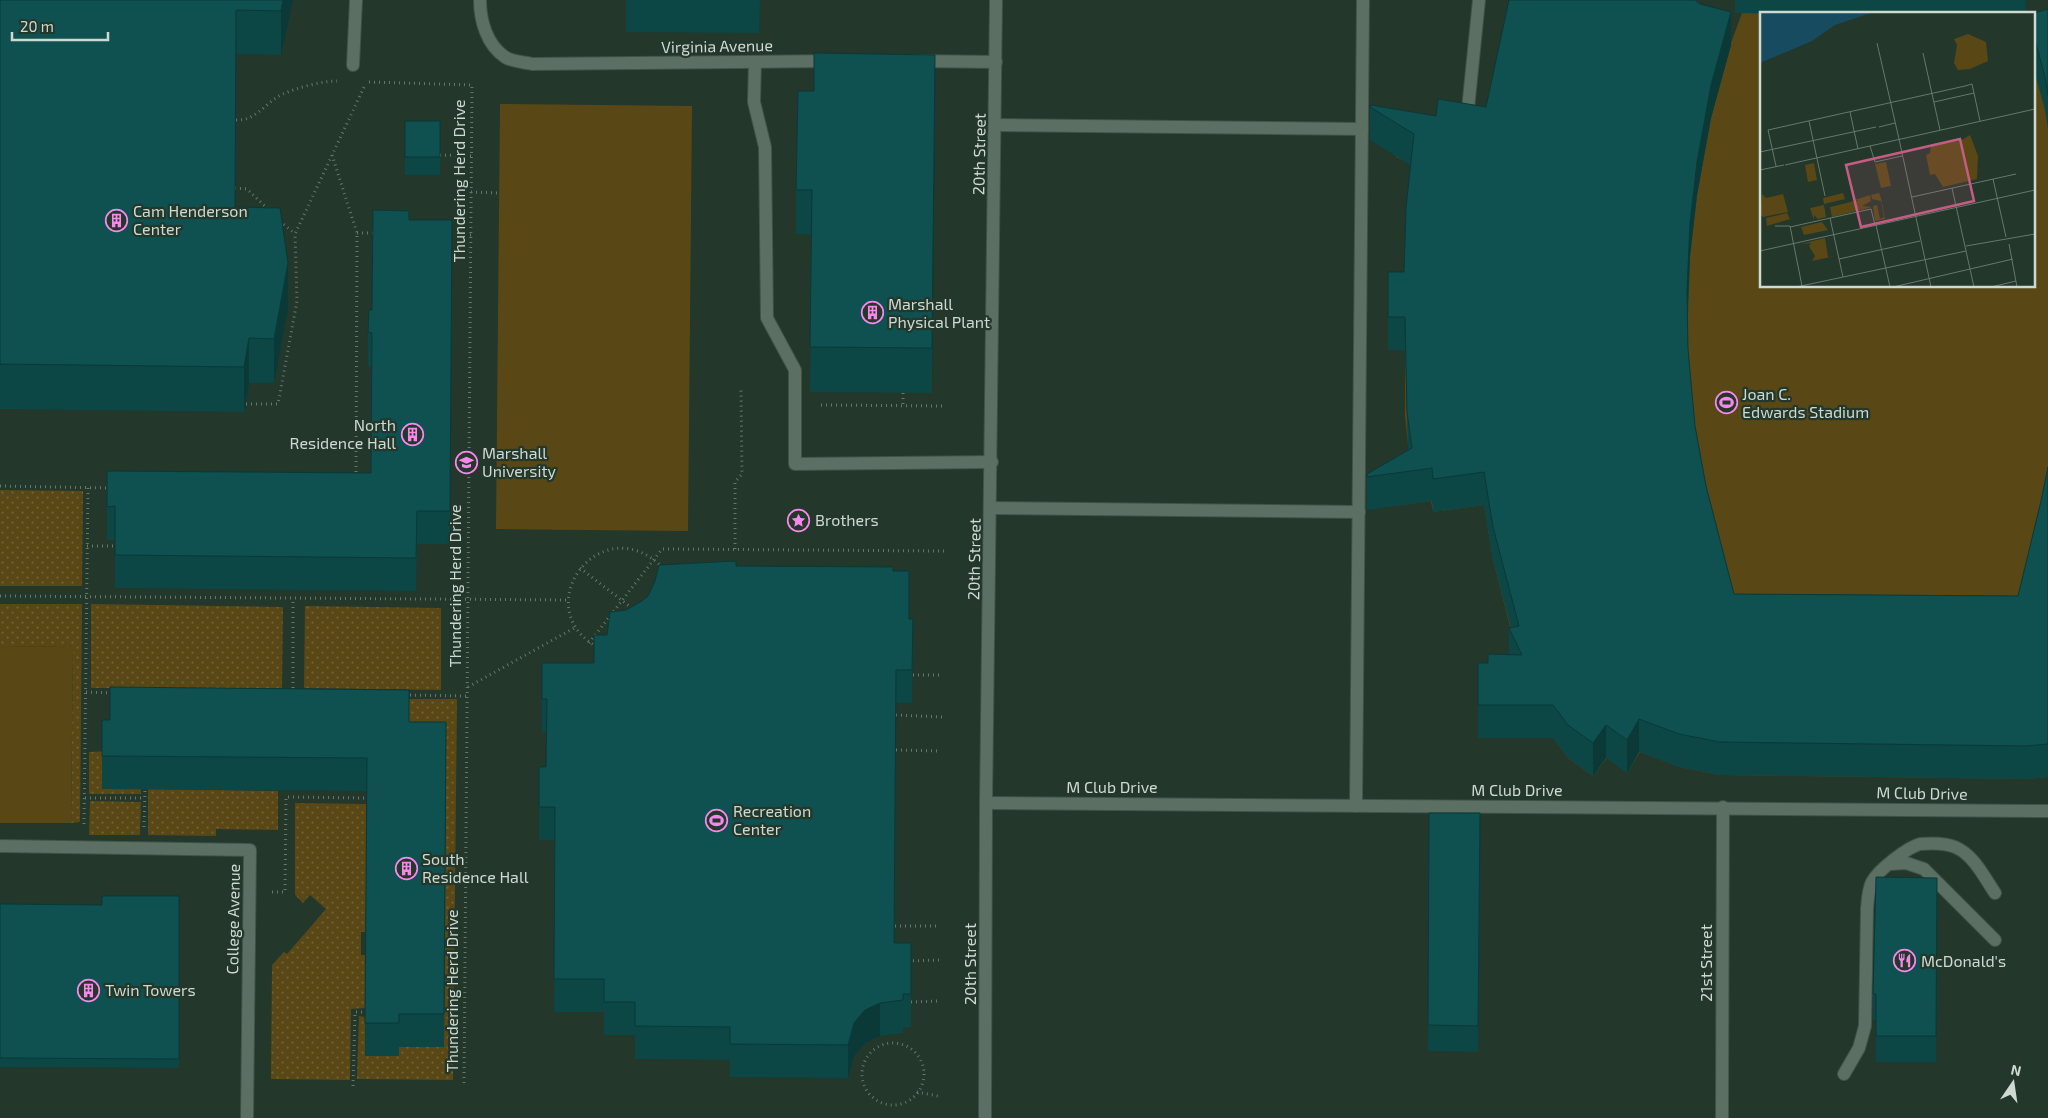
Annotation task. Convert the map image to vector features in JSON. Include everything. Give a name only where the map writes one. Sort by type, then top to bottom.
[{"type":"street","points":[[353,65],[356,0]]},
{"type":"street","name":"Virginia Avenue","points":[[480,0],[484,29],[493,46],[506,58],[532,64],[845,61]]},
{"type":"street","name":"20th Street","points":[[985,1118],[986,803],[992,462],[996,0]]},
{"type":"street","points":[[1356,806],[1363,0]]},
{"type":"street","points":[[1466,122],[1479,0]]},
{"type":"street","points":[[904,61],[996,62]]},
{"type":"street","points":[[755,62],[754,102],[765,147],[767,318],[796,370],[795,464],[992,462]]},
{"type":"street","points":[[995,125],[1362,130]]},
{"type":"street","points":[[991,508],[1359,512]]},
{"type":"street","name":"M Club Drive","points":[[986,803],[1723,807],[2048,811]]},
{"type":"street","name":"21st Street","points":[[1722,1118],[1723,807]]},
{"type":"street","points":[[1844,1074],[1859,1048],[1865,1026],[1868,892],[1873,880],[1888,864],[1918,845],[1938,844],[1954,847],[1969,856],[1996,893]]},
{"type":"street","name":"College Avenue","points":[[0,846],[250,850],[247,1118]]},
{"type":"street","points":[[1888,864],[1906,863],[1924,869],[1995,940]]},
{"type":"path","points":[[236,120],[246,121],[282,94],[328,81],[338,82]]},
{"type":"path","points":[[246,404],[278,404],[297,301],[294,234],[366,82],[357,82]]},
{"type":"path","name":"Thundering Herd Drive","points":[[366,82],[472,85],[464,1087]]},
{"type":"path","points":[[332,154],[357,233],[356,480]]},
{"type":"path","points":[[440,155],[471,156]]},
{"type":"path","points":[[235,188],[246,189],[294,234]]},
{"type":"path","points":[[471,192],[499,193]]},
{"type":"path","points":[[357,233],[386,233]]},
{"type":"path","points":[[442,234],[471,235]]},
{"type":"path","points":[[735,549],[735,482],[742,474],[741,389]]},
{"type":"path","points":[[903,393],[903,406]]},
{"type":"path","points":[[821,405],[943,406]]},
{"type":"path","points":[[0,486],[117,488]]},
{"type":"path","points":[[84,826],[88,488]]},
{"type":"path","points":[[87,546],[115,546]]},
{"type":"path","points":[[590,643],[662,548],[944,551]]},
{"type":"path","points":[[604,651],[590,643],[576,627],[572,619],[569,600],[572,583],[580,568],[596,555],[615,549],[636,550],[654,559],[665,571]]},
{"type":"path","points":[[580,568],[637,612]]},
{"type":"path","points":[[0,596],[569,600]]},
{"type":"path","points":[[293,598],[293,694],[302,694]]},
{"type":"path","points":[[467,687],[576,627]]},
{"type":"path","points":[[913,675],[942,675]]},
{"type":"path","points":[[86,692],[115,693]]},
{"type":"path","points":[[399,695],[467,696]]},
{"type":"path","points":[[896,715],[942,717]]},
{"type":"path","points":[[896,750],[941,751]]},
{"type":"path","points":[[144,836],[145,790]]},
{"type":"path","points":[[272,892],[285,892],[286,797],[367,798]]},
{"type":"path","points":[[85,798],[144,798]]},
{"type":"path","points":[[895,926],[940,926]]},
{"type":"path","points":[[904,961],[939,960]]},
{"type":"path","points":[[911,1002],[939,1001]]},
{"type":"path","points":[[353,1086],[355,1012],[365,1012]]},
{"type":"path","points":[[888,1043],[901,1044],[911,1049],[920,1058],[924,1070],[918,1092],[908,1101],[897,1105],[884,1104],[874,1098],[866,1089],[862,1078],[862,1066],[868,1055],[877,1047],[888,1043]]},
{"type":"path","points":[[918,1092],[938,1096]]},
{"type":"shaded area","name":"Joan C. Edwards Stadium","points":[[1599,0],[1731,43],[1742,13],[1760,13],[1760,288],[2036,288],[2036,45],[2048,42],[2048,777],[2026,779],[1720,775],[1679,767],[1640,752],[1627,773],[1607,758],[1593,776],[1568,758],[1531,708],[1493,560],[1484,505],[1433,512],[1431,501],[1395,504],[1411,474],[1405,416],[1405,350],[1388,350],[1388,305],[1403,305],[1432,165],[1402,160],[1396,157],[1395,150],[1486,140]]},
{"type":"shaded area","points":[[500,104],[692,106],[688,531],[496,529]]},
{"type":"shaded area","points":[[0,490],[83,491],[82,586],[0,586]]},
{"type":"shaded area","points":[[0,604],[82,604],[80,822],[71,823],[73,647],[0,646]]},
{"type":"shaded area","points":[[91,604],[283,607],[282,688],[91,688]]},
{"type":"shaded area","points":[[305,606],[441,608],[441,690],[304,688]]},
{"type":"shaded area","points":[[0,646],[73,647],[71,823],[0,823]]},
{"type":"shaded area","points":[[370,699],[457,699],[453,1080],[357,1079],[359,1016],[365,1017],[365,1056],[398,1056],[399,1047],[444,1047],[446,756]]},
{"type":"shaded area","points":[[110,751],[141,789],[141,794],[89,794],[89,752]]},
{"type":"shaded area","points":[[148,789],[278,791],[278,830],[216,829],[216,836],[148,835]]},
{"type":"shaded area","points":[[90,801],[141,802],[140,835],[89,835]]},
{"type":"shaded area","points":[[295,803],[367,804],[366,932],[361,932],[361,955],[365,955],[365,1008],[351,1009],[350,1080],[271,1079],[272,965],[284,952],[287,954],[326,909],[310,895],[303,903],[295,895]]},
{"type":"building","name":"Cam Henderson Center","points":[[0,0],[283,0],[281,11],[236,10],[235,207],[280,208],[288,263],[274,339],[249,338],[244,367],[0,364]]},
{"type":"building","name":"Joan C. Edwards Stadium","points":[[1509,0],[1695,0],[1700,4],[1731,12],[1711,85],[1697,162],[1690,223],[1687,290],[1688,349],[1695,426],[1706,486],[1734,594],[2018,596],[2048,467],[2048,744],[2026,746],[1720,742],[1679,734],[1639,719],[1627,740],[1606,725],[1593,743],[1568,725],[1553,705],[1478,705],[1478,663],[1488,663],[1488,654],[1522,655],[1509,628],[1519,626],[1493,527],[1484,472],[1433,479],[1432,468],[1367,477],[1367,474],[1412,448],[1407,412],[1405,317],[1388,317],[1388,272],[1404,272],[1406,208],[1414,134],[1370,107],[1370,105],[1436,116],[1438,99],[1486,107]]},
{"type":"building","points":[[2048,9],[2048,96],[2036,43],[2036,13]]},
{"type":"building","name":"Marshall Physical Plant","points":[[814,53],[935,55],[932,348],[810,347],[812,190],[796,190],[798,91],[814,91]]},
{"type":"building","points":[[405,121],[440,121],[440,157],[405,157]]},
{"type":"building","name":"North Residence Hall","points":[[373,210],[409,211],[409,220],[452,220],[450,511],[417,511],[416,558],[115,555],[115,506],[107,507],[107,471],[371,473],[372,333],[368,332],[369,310],[372,310]]},
{"type":"building","name":"Recreation Center","points":[[736,561],[736,566],[893,567],[893,571],[909,571],[909,619],[913,619],[912,670],[896,670],[894,943],[911,943],[911,994],[903,994],[903,1000],[880,1003],[865,1010],[854,1023],[848,1045],[730,1044],[730,1027],[635,1026],[635,1002],[604,1002],[604,979],[554,979],[555,807],[539,807],[539,767],[546,767],[547,699],[542,699],[542,663],[594,663],[594,635],[607,635],[610,612],[626,610],[648,596],[655,581],[659,565]]},
{"type":"building","name":"South Residence Hall","points":[[110,687],[409,690],[409,722],[446,722],[444,1014],[399,1014],[399,1023],[365,1023],[367,758],[102,756],[102,720],[110,720]]},
{"type":"building","points":[[1429,813],[1480,813],[1478,1026],[1428,1025]]},
{"type":"building","name":"McDonald's","points":[[1876,877],[1937,878],[1936,1036],[1876,1036],[1876,994],[1873,994]]},
{"type":"building","name":"Twin Towers","points":[[102,896],[179,896],[179,1059],[0,1058],[0,904],[102,905]]},
{"type":"place","name":"Cam Henderson Center","points":[[117,220]]},
{"type":"place","name":"Marshall Physical Plant","points":[[872,313]]},
{"type":"place","name":"Joan C. Edwards Stadium","points":[[1726,403]]},
{"type":"place","name":"North Residence Hall","points":[[412,434]]},
{"type":"place","name":"Marshall University","points":[[466,462]]},
{"type":"place","name":"Brothers","points":[[799,520]]},
{"type":"place","name":"Recreation Center","points":[[717,820]]},
{"type":"place","name":"South Residence Hall","points":[[406,868]]},
{"type":"place","name":"McDonald's","points":[[1905,961]]},
{"type":"place","name":"Twin Towers","points":[[89,990]]}]
